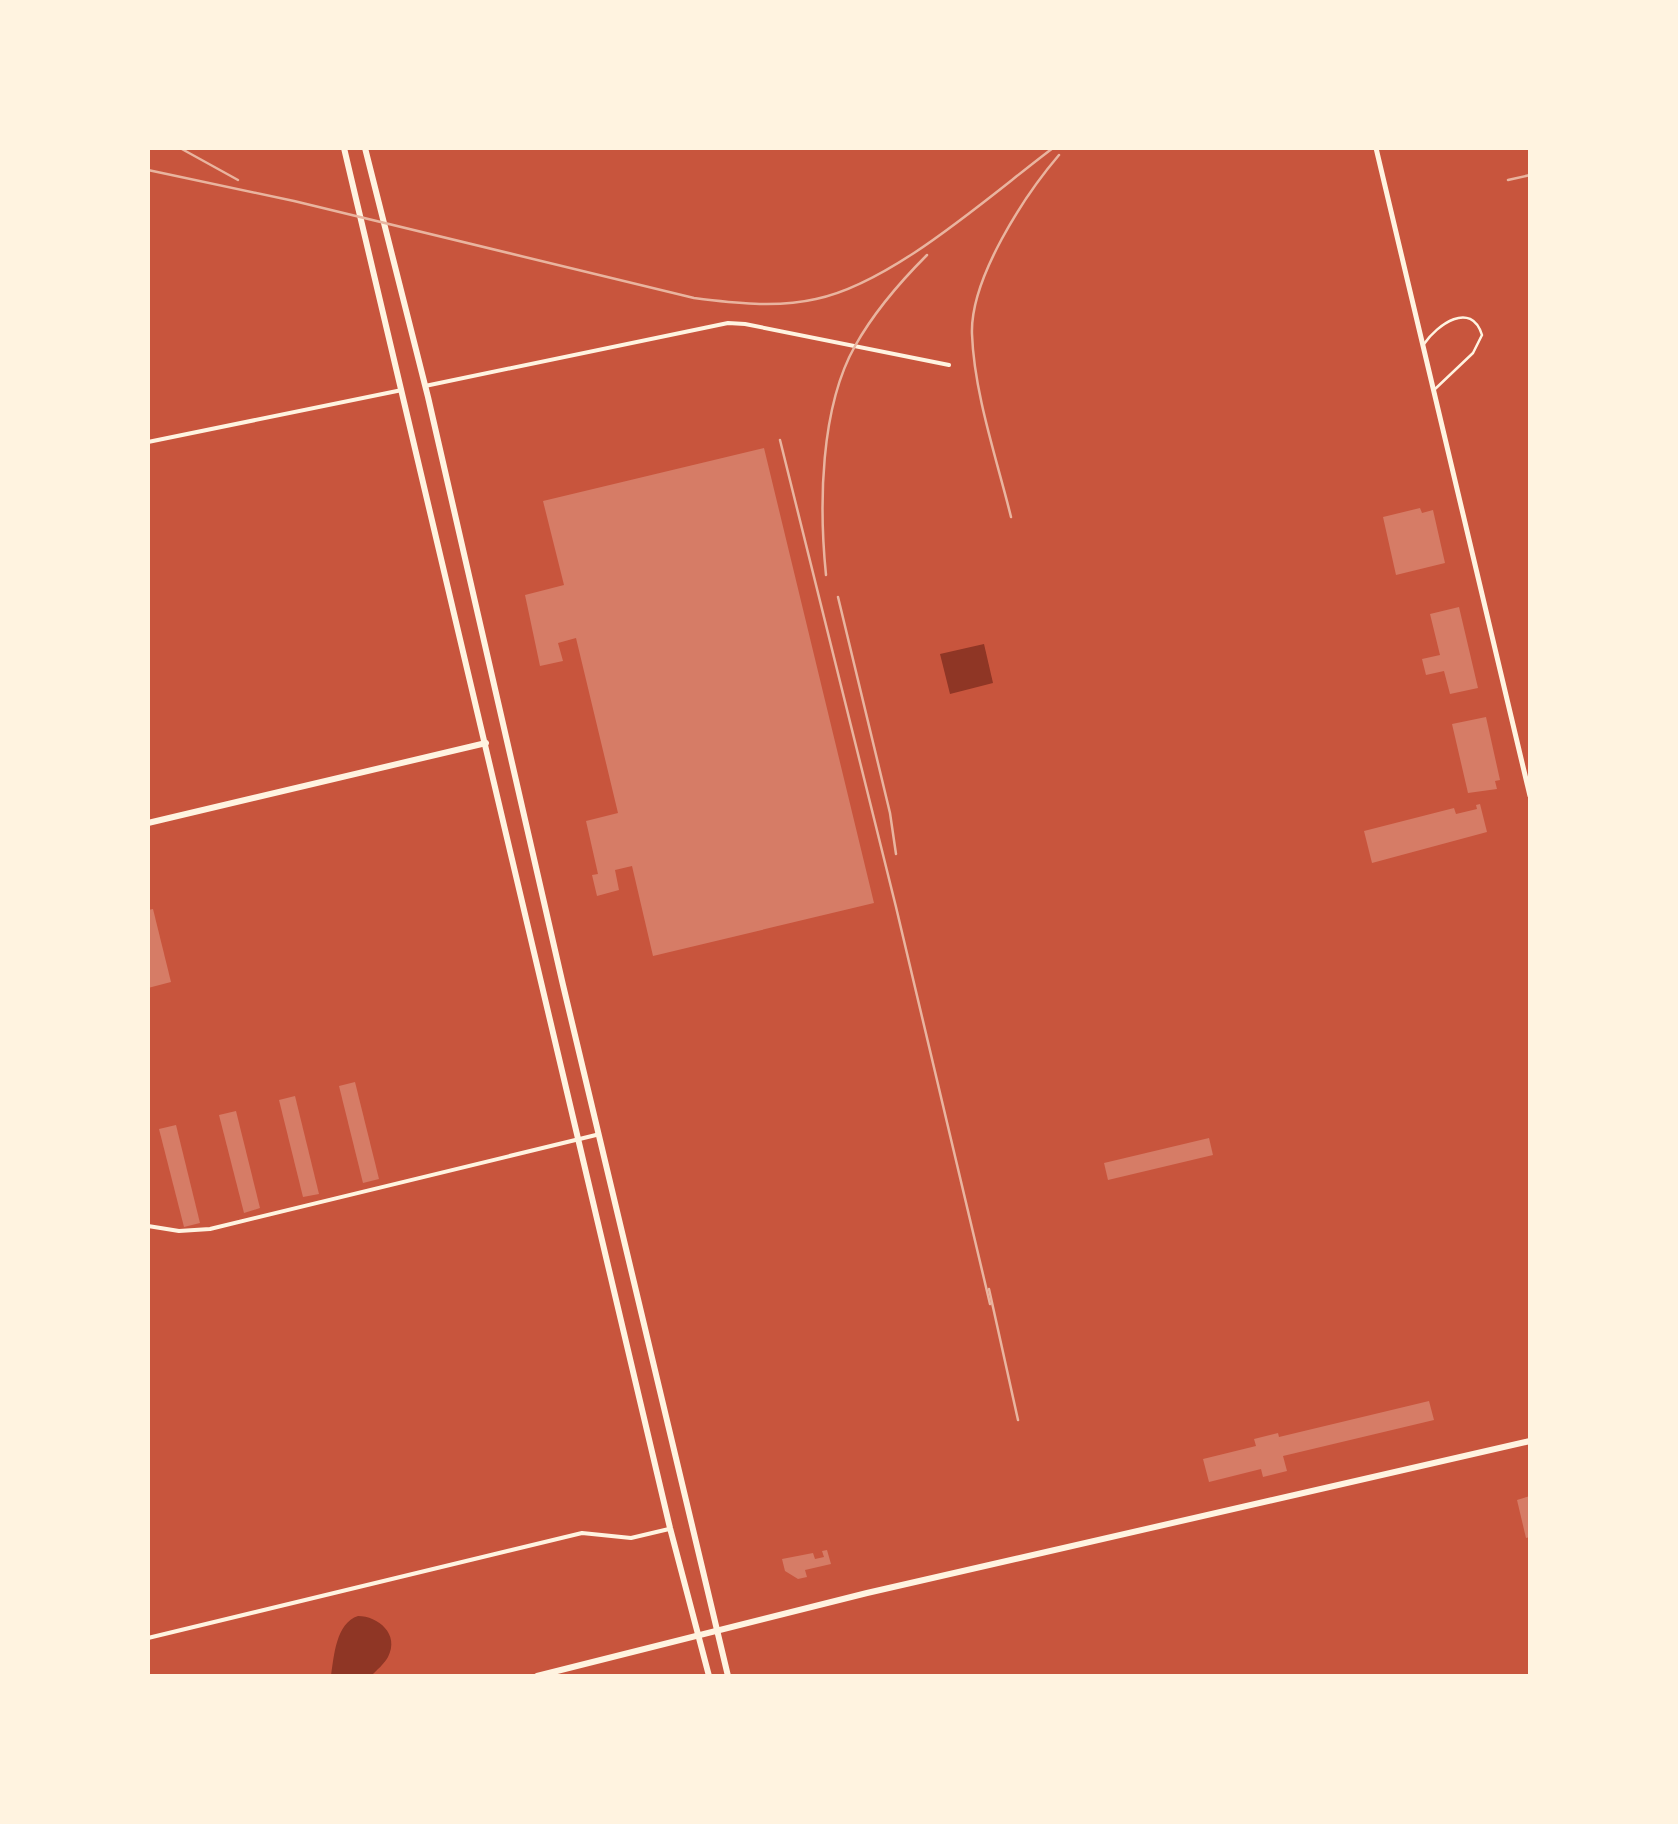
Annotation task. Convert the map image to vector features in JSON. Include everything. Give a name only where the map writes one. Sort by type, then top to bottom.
[{"type":"main road","points":[[344,148],[708,1676]]},
{"type":"main road","points":[[365,148],[425,386],[728,1676]]},
{"type":"main road","points":[[148,823],[487,743]]},
{"type":"main road","points":[[536,1676],[1048,1550],[1530,1442]]},
{"type":"street","points":[[1376,148],[1530,796]]},
{"type":"street","points":[[425,386],[728,323],[948,365]]},
{"type":"street","points":[[148,442],[402,390]]},
{"type":"street","points":[[148,1226],[178,1231],[210,1229],[598,1134]]},
{"type":"street","points":[[148,1638],[582,1533],[631,1538],[670,1528]]},
{"type":"lane","points":[[1422,347],[1450,318],[1472,320],[1482,335],[1473,353],[1433,391]]},
{"type":"shaded area","points":[[984,644],[993,683],[950,694],[940,654]]},
{"type":"shaded area","points":[[358,1616],[373,1619],[385,1628],[391,1641],[388,1657],[371,1676],[331,1676],[341,1633]]},
{"type":"building","points":[[764,448],[874,903],[653,956],[632,866],[615,870],[619,890],[597,896],[592,875],[598,874],[586,821],[618,813],[576,638],[558,643],[563,661],[540,666],[525,595],[564,585],[543,501]]},
{"type":"building","points":[[1420,508],[1422,513],[1433,510],[1445,563],[1396,575],[1383,517]]},
{"type":"building","points":[[1459,607],[1478,688],[1450,694],[1444,671],[1426,675],[1422,659],[1440,655],[1430,614]]},
{"type":"building","points":[[1486,717],[1500,780],[1495,781],[1497,789],[1468,793],[1452,724]]},
{"type":"building","points":[[1480,804],[1487,832],[1372,863],[1364,831],[1454,808],[1456,814],[1477,809]]},
{"type":"building","points":[[153,909],[171,982],[148,988],[148,910]]},
{"type":"building","points":[[355,1082],[379,1179],[363,1183],[339,1086]]},
{"type":"building","points":[[295,1096],[319,1194],[303,1197],[279,1100]]},
{"type":"building","points":[[236,1111],[260,1208],[244,1213],[219,1115]]},
{"type":"building","points":[[176,1125],[200,1223],[184,1227],[159,1129]]},
{"type":"building","points":[[1209,1138],[1213,1155],[1108,1180],[1104,1163]]},
{"type":"building","points":[[1429,1401],[1434,1420],[1283,1456],[1287,1471],[1263,1477],[1261,1469],[1209,1482],[1203,1459],[1256,1446],[1254,1439],[1278,1433],[1279,1437]]},
{"type":"building","points":[[1530,1496],[1530,1537],[1526,1538],[1517,1500]]},
{"type":"building","points":[[827,1550],[831,1564],[805,1570],[807,1577],[798,1579],[785,1571],[782,1559],[813,1553],[815,1559],[824,1557],[822,1551]]},
{"type":"railway","points":[[180,148],[238,180]]},
{"type":"railway","points":[[148,170],[294,201],[694,298],[771,304],[816,299],[877,275],[939,236],[1053,148]]},
{"type":"railway","points":[[1011,517],[977,379],[974,312],[989,264],[1002,239],[1059,155]]},
{"type":"railway","points":[[1508,180],[1530,175]]},
{"type":"railway","points":[[826,575],[825,458],[843,371],[862,333],[927,255]]},
{"type":"railway","points":[[780,440],[990,1304]]},
{"type":"railway","points":[[838,597],[890,813],[896,854]]},
{"type":"railway","points":[[989,1289],[1018,1420]]}]
